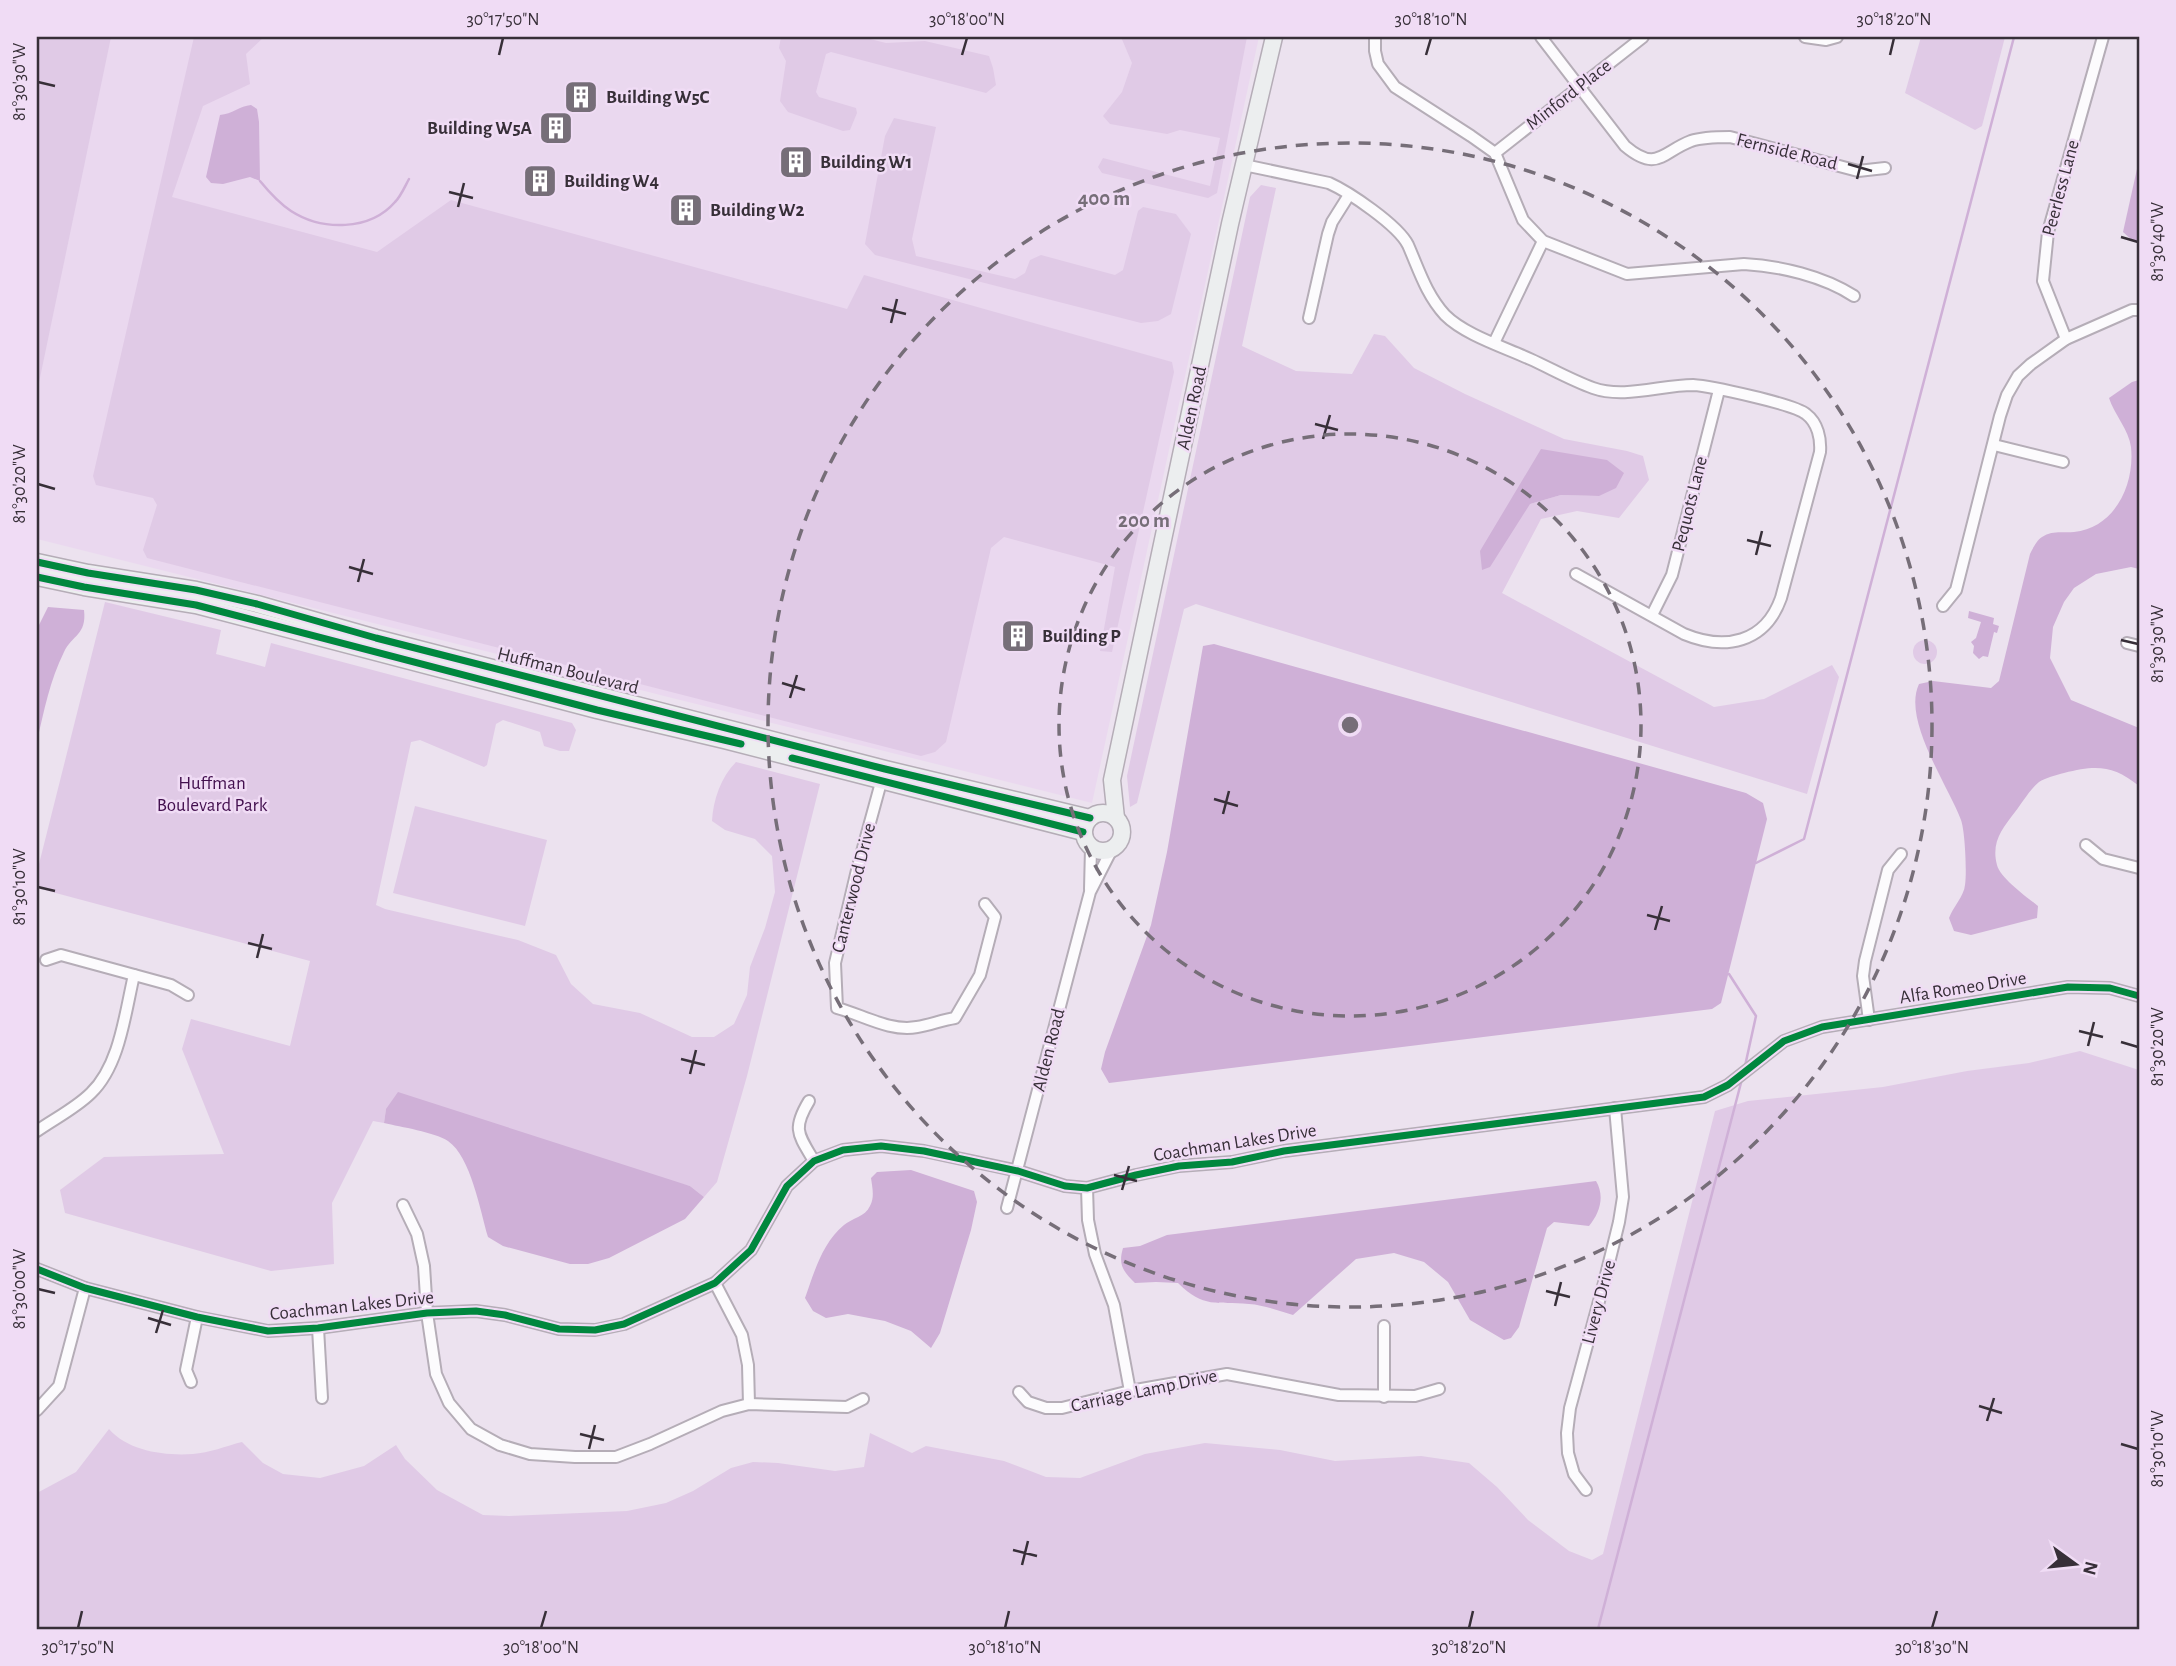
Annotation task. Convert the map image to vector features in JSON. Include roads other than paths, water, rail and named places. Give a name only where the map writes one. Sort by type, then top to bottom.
[{"type":"street","name":"Alden Road","points":[[1089,822],[1112,780],[1230,224],[1274,37]]},
{"type":"street","points":[[1376,37],[1378,64],[1395,87],[1495,153],[1522,220],[1544,241],[1627,274],[1759,265],[1838,285],[1854,296]]},
{"type":"street","name":"Fernside Road","points":[[1541,37],[1625,146],[1636,155],[1661,158],[1690,141],[1730,137],[1857,171],[1885,168]]},
{"type":"street","name":"Minford Place","points":[[1495,153],[1643,37]]},
{"type":"street","points":[[1805,37],[1826,40],[1836,37]]},
{"type":"street","name":"Peerless Lane","points":[[2066,339],[2043,281],[2048,232],[2103,37]]},
{"type":"street","points":[[1244,165],[1329,183],[1349,195],[1381,216],[1402,236],[1427,292],[1447,317],[1474,334],[1592,387],[1615,392],[1696,385],[1772,401],[1798,409],[1811,418],[1819,433],[1820,452],[1781,598],[1770,620],[1753,635],[1729,643],[1699,641],[1576,574]]},
{"type":"street","points":[[1309,318],[1328,234],[1332,222],[1349,195]]},
{"type":"street","points":[[1494,343],[1544,241]]},
{"type":"street","points":[[1943,606],[1956,590],[2007,395],[2018,376],[2066,339],[2132,310],[2139,310]]},
{"type":"street","name":"Pequots Lane","points":[[1652,615],[1672,575],[1719,390]]},
{"type":"street","points":[[1994,444],[2063,462]]},
{"type":"street","name":"Huffman Boulevard","points":[[37,562],[196,590],[257,604],[883,775]]},
{"type":"street","name":"Huffman Boulevard","points":[[37,578],[196,606],[883,775],[1089,822]]},
{"type":"street","points":[[2127,643],[2139,646]]},
{"type":"street","name":"Canterwood Drive","points":[[883,775],[835,964],[837,1008],[896,1027],[917,1027],[937,1020],[955,1018],[981,975],[995,917],[985,904]]},
{"type":"street","name":"Alden Road","points":[[1112,780],[1116,818]]},
{"type":"street","points":[[1104,813],[1116,818],[1122,831],[1118,844],[1112,849],[1105,851],[1091,848],[1085,842],[1089,822],[1104,813]]},
{"type":"street","points":[[2086,845],[2103,859],[2139,868]]},
{"type":"street","name":"Alden Road","points":[[1090,892],[1091,848]]},
{"type":"street","name":"Alden Road","points":[[1007,1208],[1090,892],[1112,849]]},
{"type":"street","points":[[1869,1020],[1863,976],[1865,961],[1888,870],[1901,854]]},
{"type":"street","points":[[46,960],[61,955],[171,985],[188,995]]},
{"type":"street","points":[[37,1131],[90,1094],[105,1077],[114,1057],[134,975]]},
{"type":"street","name":"Alfa Romeo Drive","points":[[1792,1037],[1822,1027],[2068,987],[2110,988],[2139,996]]},
{"type":"street","name":"Coachman Lakes Drive","points":[[37,1269],[85,1288],[197,1317],[268,1331],[318,1328],[428,1313],[476,1311],[505,1315],[559,1329],[595,1330],[624,1324],[715,1283],[751,1250],[787,1186],[814,1161],[843,1150],[881,1146],[924,1151],[1018,1171],[1065,1186],[1087,1188],[1179,1166],[1232,1162],[1284,1151],[1692,1100],[1728,1086],[1792,1037]]},
{"type":"street","points":[[808,1101],[798,1119],[800,1137],[814,1161]]},
{"type":"street","name":"Livery Drive","points":[[1586,1489],[1574,1474],[1568,1453],[1567,1433],[1570,1408],[1621,1209],[1622,1172],[1615,1108]]},
{"type":"street","points":[[1087,1188],[1088,1220],[1095,1254],[1114,1305],[1130,1391]]},
{"type":"street","points":[[402,1205],[417,1234],[424,1266],[436,1374],[449,1403],[471,1429],[500,1445],[530,1454],[616,1457],[722,1411],[748,1404],[847,1407],[863,1399]]},
{"type":"street","points":[[715,1283],[742,1335],[748,1365],[748,1404]]},
{"type":"street","points":[[37,1410],[59,1386],[85,1288]]},
{"type":"street","points":[[191,1382],[186,1370],[197,1317]]},
{"type":"street","points":[[1384,1326],[1384,1397]]},
{"type":"street","points":[[318,1328],[322,1398]]},
{"type":"street","name":"Carriage Lamp Drive","points":[[1018,1392],[1028,1402],[1046,1408],[1062,1408],[1130,1391],[1227,1374],[1339,1395],[1415,1396],[1439,1390]]},
{"type":"waterway","points":[[1756,863],[1804,839],[2014,37]]},
{"type":"waterway","points":[[260,181],[282,204],[303,218],[331,225],[345,225],[359,223],[385,212],[397,200],[409,179]]},
{"type":"waterway","points":[[1729,974],[1756,1016],[1745,1066]]},
{"type":"waterway","points":[[1598,1629],[1742,1079]]},
{"type":"place","name":"Building W5C","points":[[581,97]]},
{"type":"place","name":"Building W5A","points":[[556,128]]},
{"type":"place","name":"Building W1","points":[[796,162]]},
{"type":"place","name":"Building W4","points":[[540,181]]},
{"type":"place","name":"Building W2","points":[[686,210]]},
{"type":"place","name":"Building P","points":[[1018,636]]},
{"type":"park label","name":"Huffman Boulevard Park","points":[[212,794]]}]
